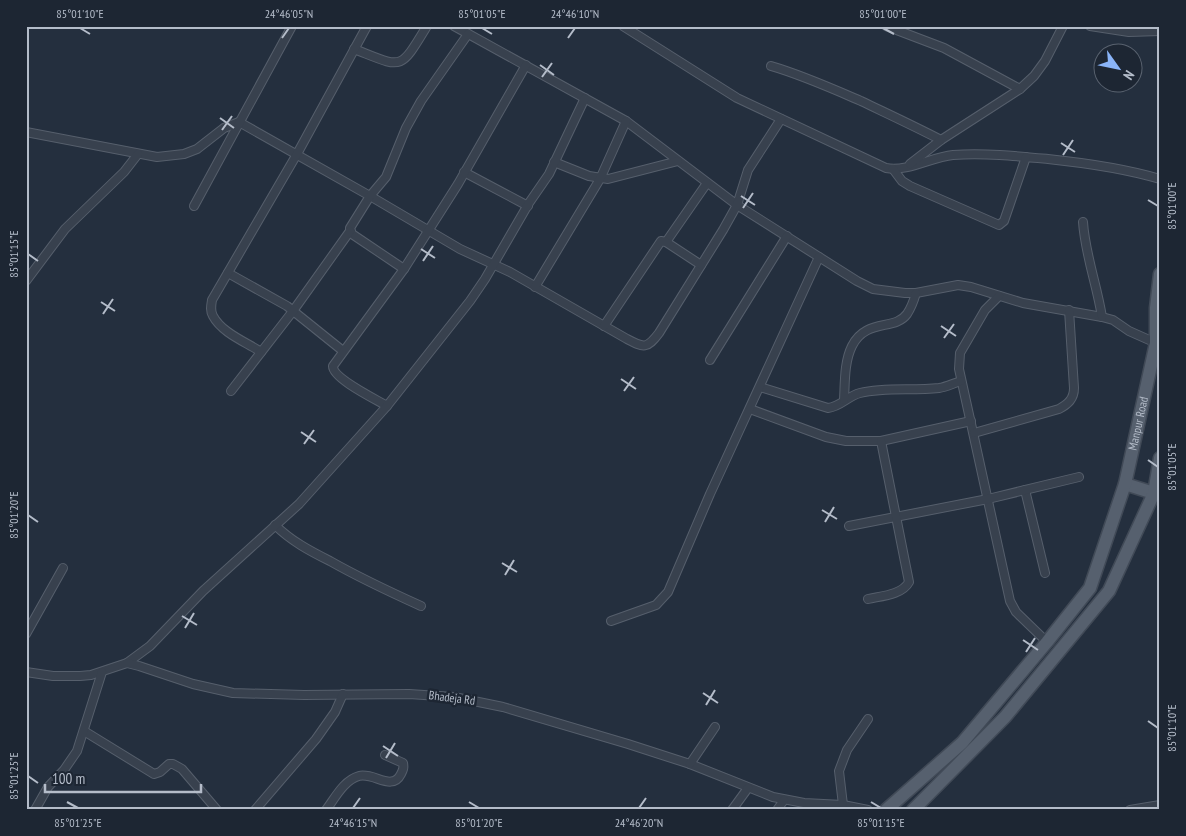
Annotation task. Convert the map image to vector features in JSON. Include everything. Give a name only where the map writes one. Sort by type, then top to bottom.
[{"type":"main road","name":"Manpur Road","points":[[886,810],[962,743],[1090,588],[1125,484],[1156,344],[1156,308],[1160,274]]},
{"type":"main road","points":[[914,810],[1005,717],[1109,591],[1157,494],[1160,458]]},
{"type":"main road","points":[[1125,484],[1157,494]]},
{"type":"street","points":[[194,206],[292,26]]},
{"type":"street","points":[[261,352],[228,332],[212,316],[212,300],[297,154],[366,26]]},
{"type":"street","points":[[354,50],[392,64],[399,63],[404,61],[410,54],[427,26]]},
{"type":"street","points":[[454,26],[626,121],[736,205],[819,256],[857,282],[873,289],[889,292],[916,293],[958,285],[971,286],[1022,303],[1102,316],[1113,320],[1129,331],[1156,344]]},
{"type":"street","points":[[623,26],[737,98],[879,165],[893,169],[953,155],[992,154],[1090,164],[1160,179]]},
{"type":"street","points":[[886,26],[944,48],[1020,90]]},
{"type":"street","points":[[906,167],[940,140],[1020,90],[1034,76],[1045,60],[1063,26]]},
{"type":"street","points":[[1090,26],[1129,32],[1160,31]]},
{"type":"street","points":[[232,391],[293,311],[350,231],[370,196],[386,177],[406,128],[421,101],[468,34]]},
{"type":"street","points":[[387,406],[341,378],[334,372],[333,366],[429,230],[526,65]]},
{"type":"street","points":[[771,66],[832,88],[915,126],[940,140]]},
{"type":"street","points":[[26,672],[69,677],[91,675],[127,663],[150,646],[192,602],[310,492],[387,406],[470,300],[549,174],[585,98]]},
{"type":"street","points":[[239,122],[474,257],[494,264],[636,344],[643,346],[648,345],[659,333],[723,230],[736,205],[748,170],[781,119]]},
{"type":"street","points":[[536,287],[600,179],[626,121]]},
{"type":"street","points":[[26,132],[162,157],[184,154],[197,149],[224,128],[239,122]]},
{"type":"street","points":[[26,281],[65,229],[124,172],[138,154]]},
{"type":"street","points":[[893,169],[902,181],[910,186],[999,225],[1004,221],[1026,157]]},
{"type":"street","points":[[554,162],[578,173],[600,179],[620,176],[678,161]]},
{"type":"street","points":[[464,172],[528,206]]},
{"type":"street","points":[[666,242],[707,183]]},
{"type":"street","points":[[1083,222],[1084,238],[1102,316]]},
{"type":"street","points":[[350,231],[404,268]]},
{"type":"street","points":[[710,360],[787,236]]},
{"type":"street","points":[[604,326],[661,241],[666,242],[701,264]]},
{"type":"street","points":[[611,621],[656,605],[664,598],[819,256]]},
{"type":"street","points":[[228,272],[280,301],[343,350]]},
{"type":"street","points":[[844,400],[848,356],[855,342],[861,335],[876,326],[894,323],[902,319],[907,314],[916,293]]},
{"type":"street","points":[[998,296],[985,310],[960,353],[959,369],[1010,601],[1013,608],[1047,642]]},
{"type":"street","points":[[974,432],[1059,409],[1072,399],[1074,388],[1069,310]]},
{"type":"street","points":[[760,387],[828,408],[838,405],[850,396],[860,393],[892,389],[939,388],[961,381]]},
{"type":"street","points":[[750,409],[836,440],[862,442],[881,441],[971,421]]},
{"type":"street","points":[[868,599],[898,592],[909,582],[881,441]]},
{"type":"street","points":[[849,526],[988,499],[1079,476]]},
{"type":"street","points":[[1025,490],[1045,573]]},
{"type":"street","points":[[275,525],[288,537],[309,550],[368,582],[421,606]]},
{"type":"street","points":[[26,634],[62,568]]},
{"type":"street","name":"Bhadeja Rd","points":[[127,663],[193,684],[233,693],[444,695],[483,702],[690,764],[763,794],[784,800],[843,805],[868,810]]},
{"type":"street","points":[[36,810],[48,787],[64,770],[77,751],[102,672]]},
{"type":"street","points":[[256,810],[320,733],[335,712],[343,694]]},
{"type":"street","points":[[843,805],[839,771],[848,750],[868,719]]},
{"type":"street","points":[[690,764],[715,727]]},
{"type":"street","points":[[84,731],[154,774],[160,772],[169,764],[177,766],[182,769],[217,810]]},
{"type":"street","points":[[326,810],[341,789],[352,779],[359,776],[395,782],[404,770],[403,763],[384,754]]},
{"type":"street","points":[[732,810],[748,788]]},
{"type":"street","points":[[777,810],[784,800]]},
{"type":"street","points":[[1130,810],[1160,805]]}]
